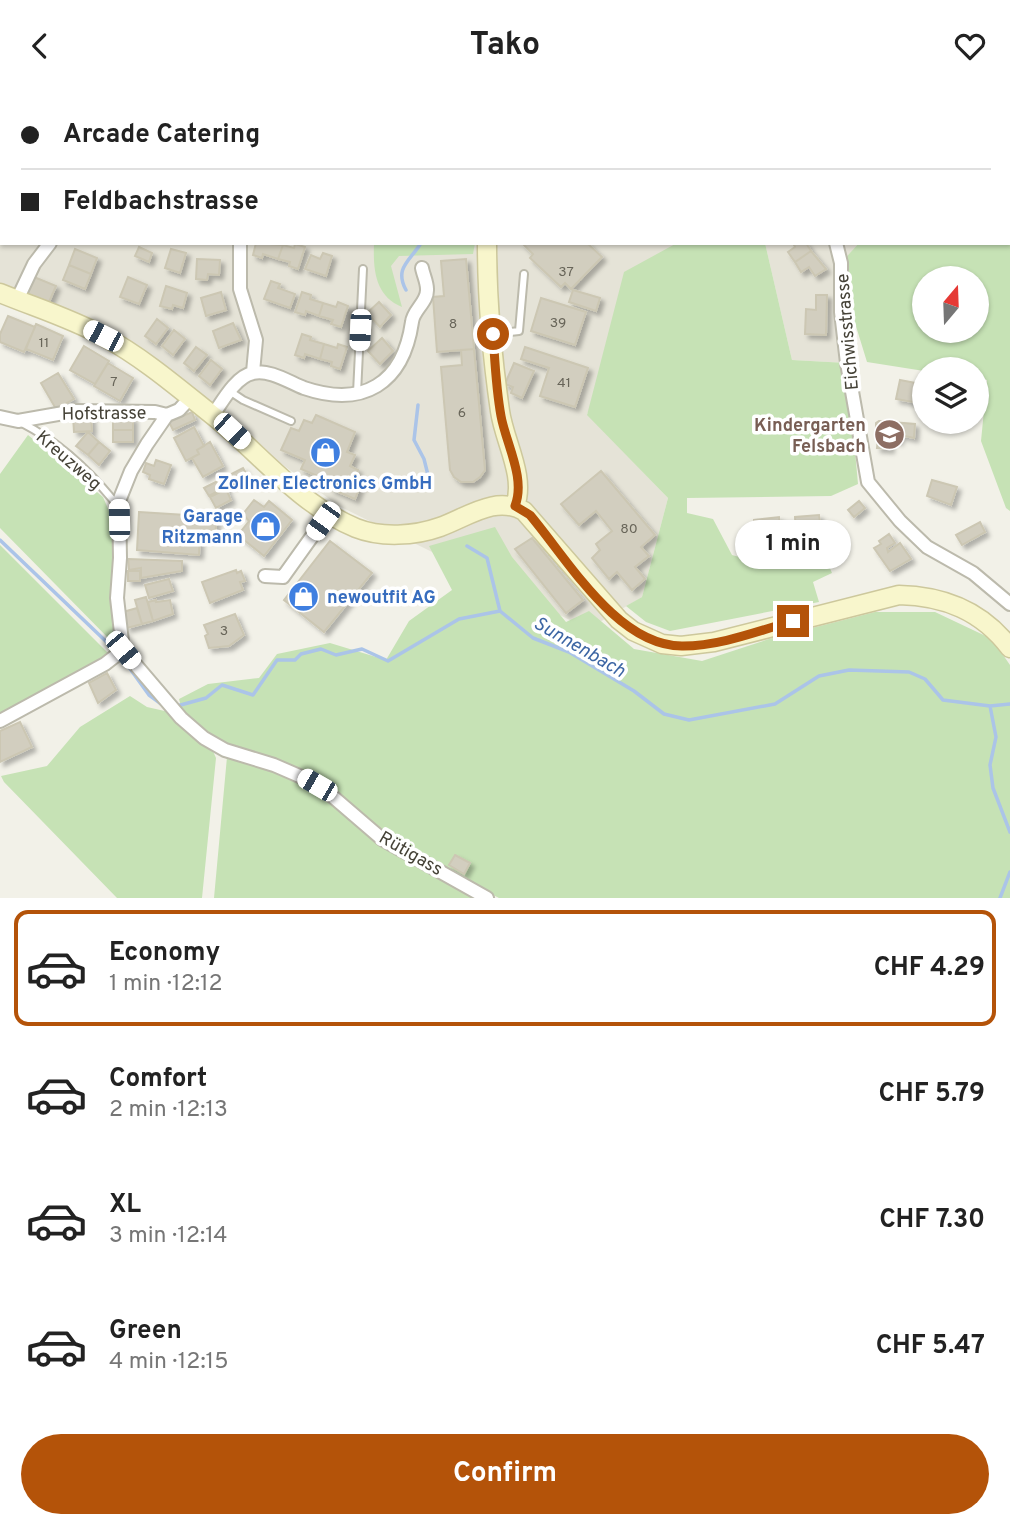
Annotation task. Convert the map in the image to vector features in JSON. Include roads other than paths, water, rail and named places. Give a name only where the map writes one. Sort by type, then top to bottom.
[{"type":"main road","points":[[487,245],[501,418],[517,481],[518,496],[515,506]]},
{"type":"main road","points":[[5,297],[70,320],[103,336],[139,359],[213,415],[294,489],[328,514],[357,529],[403,534],[438,528],[494,505],[515,506],[530,515],[619,620],[633,631],[662,643],[681,646],[714,642],[899,595],[920,596],[966,608],[988,623],[1010,648]]},
{"type":"street","points":[[5,297],[48,245]]},
{"type":"street","points":[[240,245],[240,289],[256,340],[253,372]]},
{"type":"street","name":"Eichwisstrasse","points":[[836,245],[841,264],[841,313],[847,363],[868,482],[900,521],[928,547],[973,573],[1010,604]]},
{"type":"street","points":[[213,415],[245,376],[253,372],[271,374],[321,392],[357,394],[370,391],[380,384],[400,360],[408,345],[412,319],[426,295],[422,268]]},
{"type":"street","points":[[0,721],[105,664],[123,650],[117,598],[120,558],[119,501],[131,471],[167,415],[179,410],[190,398]]},
{"type":"street","name":"Hofstrasse","points":[[0,417],[18,421],[75,411],[155,412],[167,415]]},
{"type":"street","points":[[265,576],[283,577],[328,514]]},
{"type":"street","name":"Rütigass","points":[[123,650],[181,718],[204,738],[225,750],[274,765],[304,778],[332,796],[382,839],[487,898]]},
{"type":"lane","points":[[357,394],[363,269]]},
{"type":"lane","points":[[493,334],[519,331],[524,274]]},
{"type":"lane","points":[[231,392],[290,421]]},
{"type":"lane","name":"Kreuzweg","points":[[18,421],[43,435],[113,500],[119,501]]},
{"type":"waterway","points":[[406,290],[403,270],[419,245]]},
{"type":"waterway","points":[[418,405],[414,440],[424,459],[429,479]]},
{"type":"waterway","name":"Sunnenbach","points":[[0,540],[115,650]]},
{"type":"waterway","points":[[467,546],[487,558],[500,611]]},
{"type":"waterway","name":"Sunnenbach","points":[[177,706],[206,698],[222,685],[253,695],[277,660],[295,660],[301,654],[321,649],[336,655],[362,649],[388,661],[459,619],[500,611],[533,638],[569,652],[634,691],[664,714],[689,720],[775,704],[819,676],[849,670],[909,672],[925,679],[943,700],[990,706],[1010,704]]},
{"type":"waterway","name":"Sunnenbach","points":[[123,659],[149,695],[168,709]]},
{"type":"waterway","points":[[990,706],[996,737],[990,765],[993,788],[1010,832]]},
{"type":"waterway","points":[[1000,898],[1010,872]]},
{"type":"place","name":"Kindergarten Felsbach","points":[[889,435]]},
{"type":"place","name":"Zollner Electronics GmbH","points":[[325,453]]},
{"type":"place","name":"Garage Ritzmann","points":[[266,526]]},
{"type":"place","name":"newoutfit AG","points":[[304,597]]}]
